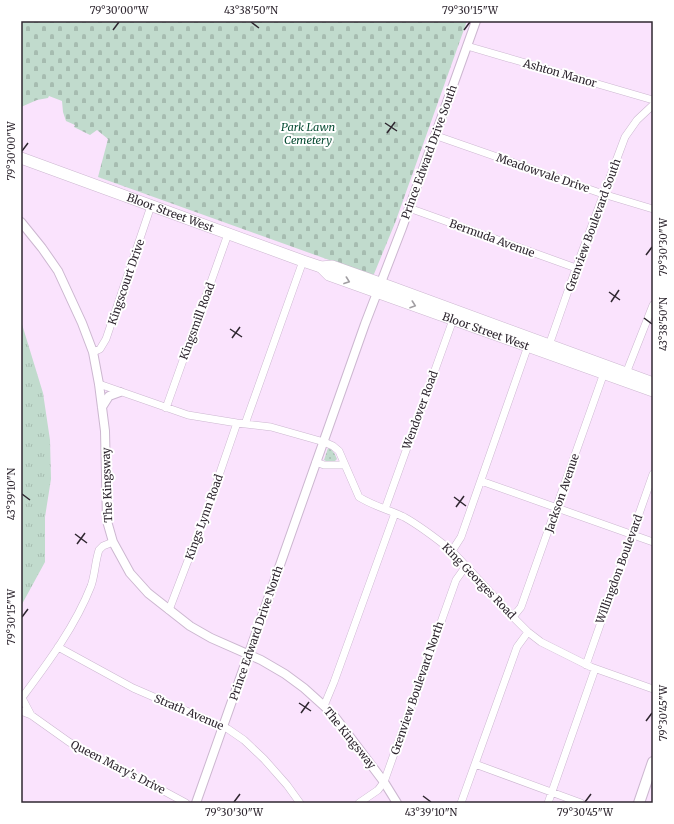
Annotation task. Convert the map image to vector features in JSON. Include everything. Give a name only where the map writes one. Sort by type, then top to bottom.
[{"type":"main road","name":"Bloor Street West","points":[[21,158],[321,267],[329,275],[378,288],[625,377],[653,383]]},
{"type":"main road","name":"Bloor Street West","points":[[625,377],[653,391]]},
{"type":"main road","points":[[640,802],[653,762]]},
{"type":"street","name":"Prince Edward Drive South","points":[[378,288],[409,208],[476,21]]},
{"type":"street","name":"Ashton Manor","points":[[467,46],[653,100]]},
{"type":"street","name":"Grenview Boulevard South","points":[[548,349],[603,194],[628,131],[653,105]]},
{"type":"street","name":"Meadowvale Drive","points":[[434,135],[603,194],[653,209]]},
{"type":"street","name":"Kingscourt Drive","points":[[93,352],[99,351],[106,339],[151,206]]},
{"type":"street","name":"Bermuda Avenue","points":[[409,208],[576,268]]},
{"type":"street","name":"The Kingsway","points":[[21,222],[58,271],[82,323],[93,352],[99,384],[106,446],[107,521],[109,532],[123,562],[139,584],[195,630],[248,654],[285,674],[324,706],[335,717],[384,782],[396,803]]},
{"type":"street","name":"Kingsmill Road","points":[[166,408],[228,234]]},
{"type":"street","points":[[245,424],[303,261]]},
{"type":"street","name":"Prince Edward Drive North","points":[[196,803],[378,288]]},
{"type":"street","points":[[625,377],[653,305]]},
{"type":"street","name":"Wendover Road","points":[[385,509],[455,315]]},
{"type":"street","points":[[452,551],[461,537],[529,343]]},
{"type":"street","name":"Jackson Avenue","points":[[513,617],[521,607],[605,370]]},
{"type":"street","name":"King Georges Road","points":[[99,384],[188,415],[271,427],[324,442],[336,449],[345,465],[359,497],[395,513],[426,531],[452,551],[528,632],[548,647],[586,665],[653,689]]},
{"type":"street","points":[[102,407],[109,396],[120,392]]},
{"type":"street","name":"Kings Lynn Road","points":[[169,610],[205,516],[237,423]]},
{"type":"street","points":[[316,462],[324,465],[345,465]]},
{"type":"street","name":"Willingdon Boulevard","points":[[586,665],[653,474]]},
{"type":"street","points":[[481,481],[653,542]]},
{"type":"street","points":[[324,706],[395,513]]},
{"type":"street","points":[[21,698],[71,625],[92,585],[99,550],[103,546],[113,542]]},
{"type":"street","name":"Grenview Boulevard North","points":[[359,803],[378,790],[384,782],[456,580],[466,566]]},
{"type":"street","points":[[461,803],[517,647],[528,632]]},
{"type":"street","name":"Strath Avenue","points":[[58,646],[133,688],[223,726],[244,740],[264,758],[300,803]]},
{"type":"street","points":[[548,803],[595,669]]},
{"type":"street","name":"Queen Mary's Drive","points":[[21,698],[31,715]]},
{"type":"street","name":"Queen Mary's Drive","points":[[21,711],[31,715],[69,742],[94,757],[149,783],[186,803]]},
{"type":"street","points":[[475,764],[581,803]]},
{"type":"green space","name":"Park Lawn Cemetery","points":[[21,21],[467,21],[395,223],[374,274],[371,275],[98,177],[108,139],[97,130],[90,135],[74,127],[75,125],[66,121],[62,101],[49,96],[48,98],[37,100],[21,107]]},
{"type":"green space","points":[[21,321],[43,393],[50,440],[51,479],[45,517],[45,562],[21,606]]},
{"type":"green space","points":[[328,448],[335,454],[337,459],[335,461],[324,460]]}]
